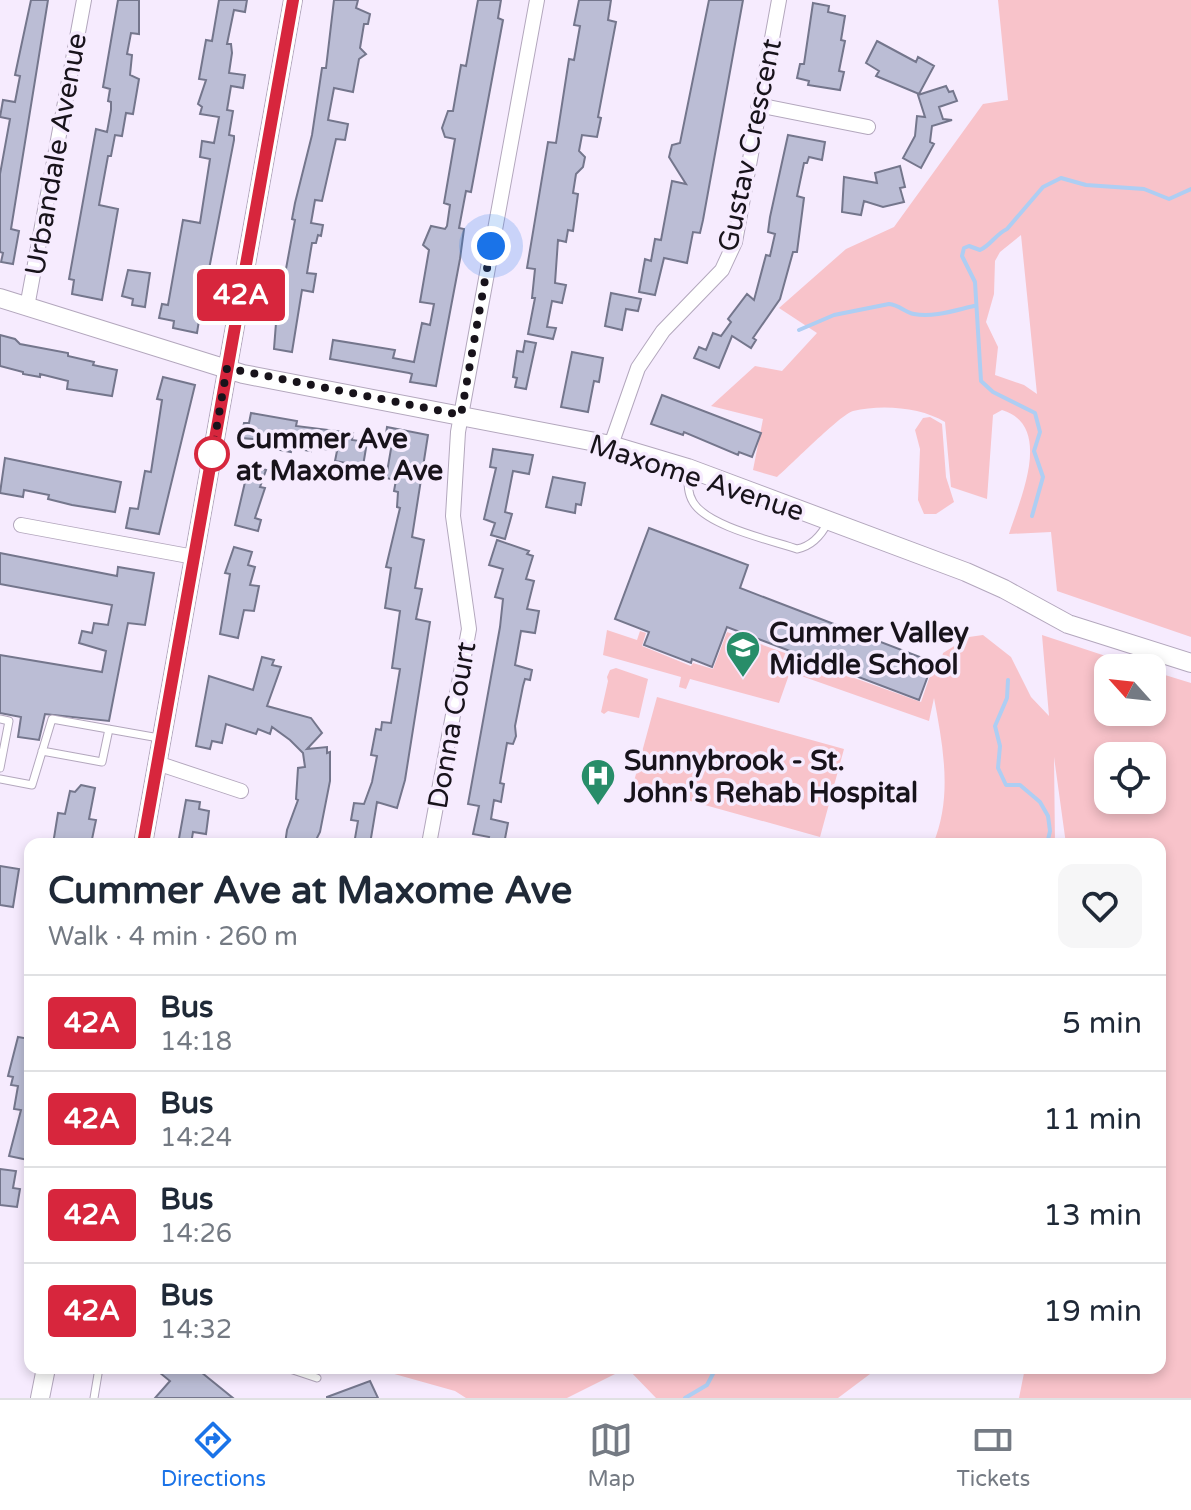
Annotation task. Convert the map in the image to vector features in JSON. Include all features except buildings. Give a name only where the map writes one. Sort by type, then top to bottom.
[{"type":"street","name":"Urbandale Avenue","points":[[27,307],[84,0]]},
{"type":"street","points":[[144,838],[293,0]]},
{"type":"street","name":"Donna Court","points":[[430,838],[469,629],[453,516],[461,415],[537,0]]},
{"type":"street","name":"Gustav Crescent","points":[[611,445],[638,368],[663,331],[722,270],[735,242],[779,0]]},
{"type":"street","points":[[758,105],[868,127]]},
{"type":"street","name":"Maxome Avenue","points":[[0,298],[227,368],[611,445],[688,468],[966,572],[1068,624],[1191,663]]},
{"type":"street","points":[[21,525],[194,557]]},
{"type":"street","points":[[157,763],[241,791]]},
{"type":"street","points":[[40,1398],[45,1374]]},
{"type":"lane","points":[[688,468],[688,491],[693,503],[709,518],[797,549],[820,536],[829,521]]},
{"type":"lane","points":[[0,719],[9,721],[0,768]]},
{"type":"lane","points":[[0,779],[32,785],[52,719],[161,739]]},
{"type":"lane","points":[[42,751],[102,762],[109,729]]},
{"type":"lane","points":[[94,1398],[98,1374]]},
{"type":"lane","points":[[305,1374],[317,1378]]},
{"type":"shaded area","points":[[998,0],[1191,0],[1191,637],[1057,591],[1051,532],[1009,534],[1025,484],[1030,447],[1027,431],[1018,418],[1002,410],[993,415],[987,499],[951,487],[945,422],[924,413],[888,407],[853,411],[827,430],[777,477],[753,470],[763,419],[711,406],[755,366],[782,371],[817,333],[779,308],[846,249],[894,227],[983,104],[1008,100]],"holes":[[[1021,235],[1037,394],[1024,385],[995,375],[998,347],[986,322],[994,294],[995,261],[1000,252]]]},
{"type":"shaded area","points":[[930,417],[942,424],[946,477],[954,502],[936,514],[924,514],[918,500],[920,449],[915,430],[923,418]]},
{"type":"shaded area","points":[[607,630],[637,640],[640,631],[646,633],[642,646],[691,666],[693,663],[713,669],[727,632],[921,702],[934,664],[940,666],[943,653],[969,637],[983,635],[1011,657],[1031,697],[1049,716],[1042,635],[1100,654],[1094,654],[1094,726],[1166,726],[1166,675],[1191,683],[1191,1398],[1019,1398],[1024,1374],[1166,1374],[1166,838],[1065,838],[1054,757],[1055,838],[935,838],[943,808],[944,771],[934,698],[929,721],[790,672],[779,703],[690,679],[686,689],[679,687],[681,677],[603,655]]},
{"type":"shaded area","points":[[616,668],[648,679],[639,718],[601,712],[607,677],[610,670]]},
{"type":"shaded area","points":[[657,697],[844,749],[820,837],[633,785]]},
{"type":"shaded area","points":[[394,1374],[615,1374],[567,1398],[466,1398],[455,1391]]},
{"type":"shaded area","points":[[633,1374],[870,1374],[838,1398],[656,1398]]},
{"type":"waterway","points":[[1032,516],[1043,477],[1034,451],[1040,432],[1035,413],[993,392],[981,381],[975,282],[962,256],[964,248],[984,248],[1007,229],[1043,187],[1061,178],[1086,185],[1144,189],[1169,199],[1191,189]]},
{"type":"waterway","points":[[799,330],[834,315],[889,304],[921,315],[974,306]]},
{"type":"waterway","points":[[1008,680],[1007,698],[995,726],[1000,746],[998,768],[1006,785],[1020,785],[1040,802],[1048,816],[1048,838]]},
{"type":"waterway","points":[[685,1398],[707,1385],[713,1374]]},
{"type":"bus line","name":"42A","points":[[144,838],[293,0]]},
{"type":"place","name":"Cummer Ave at Maxome Ave","points":[[212,454]]},
{"type":"place","name":"Cummer Valley Middle School","points":[[743,679]]},
{"type":"place","name":"Sunnybrook - St. John's Rehab Hospital","points":[[598,807]]},
{"type":"route","points":[[212,454],[227,368],[243,374],[461,415],[491,246]]}]
